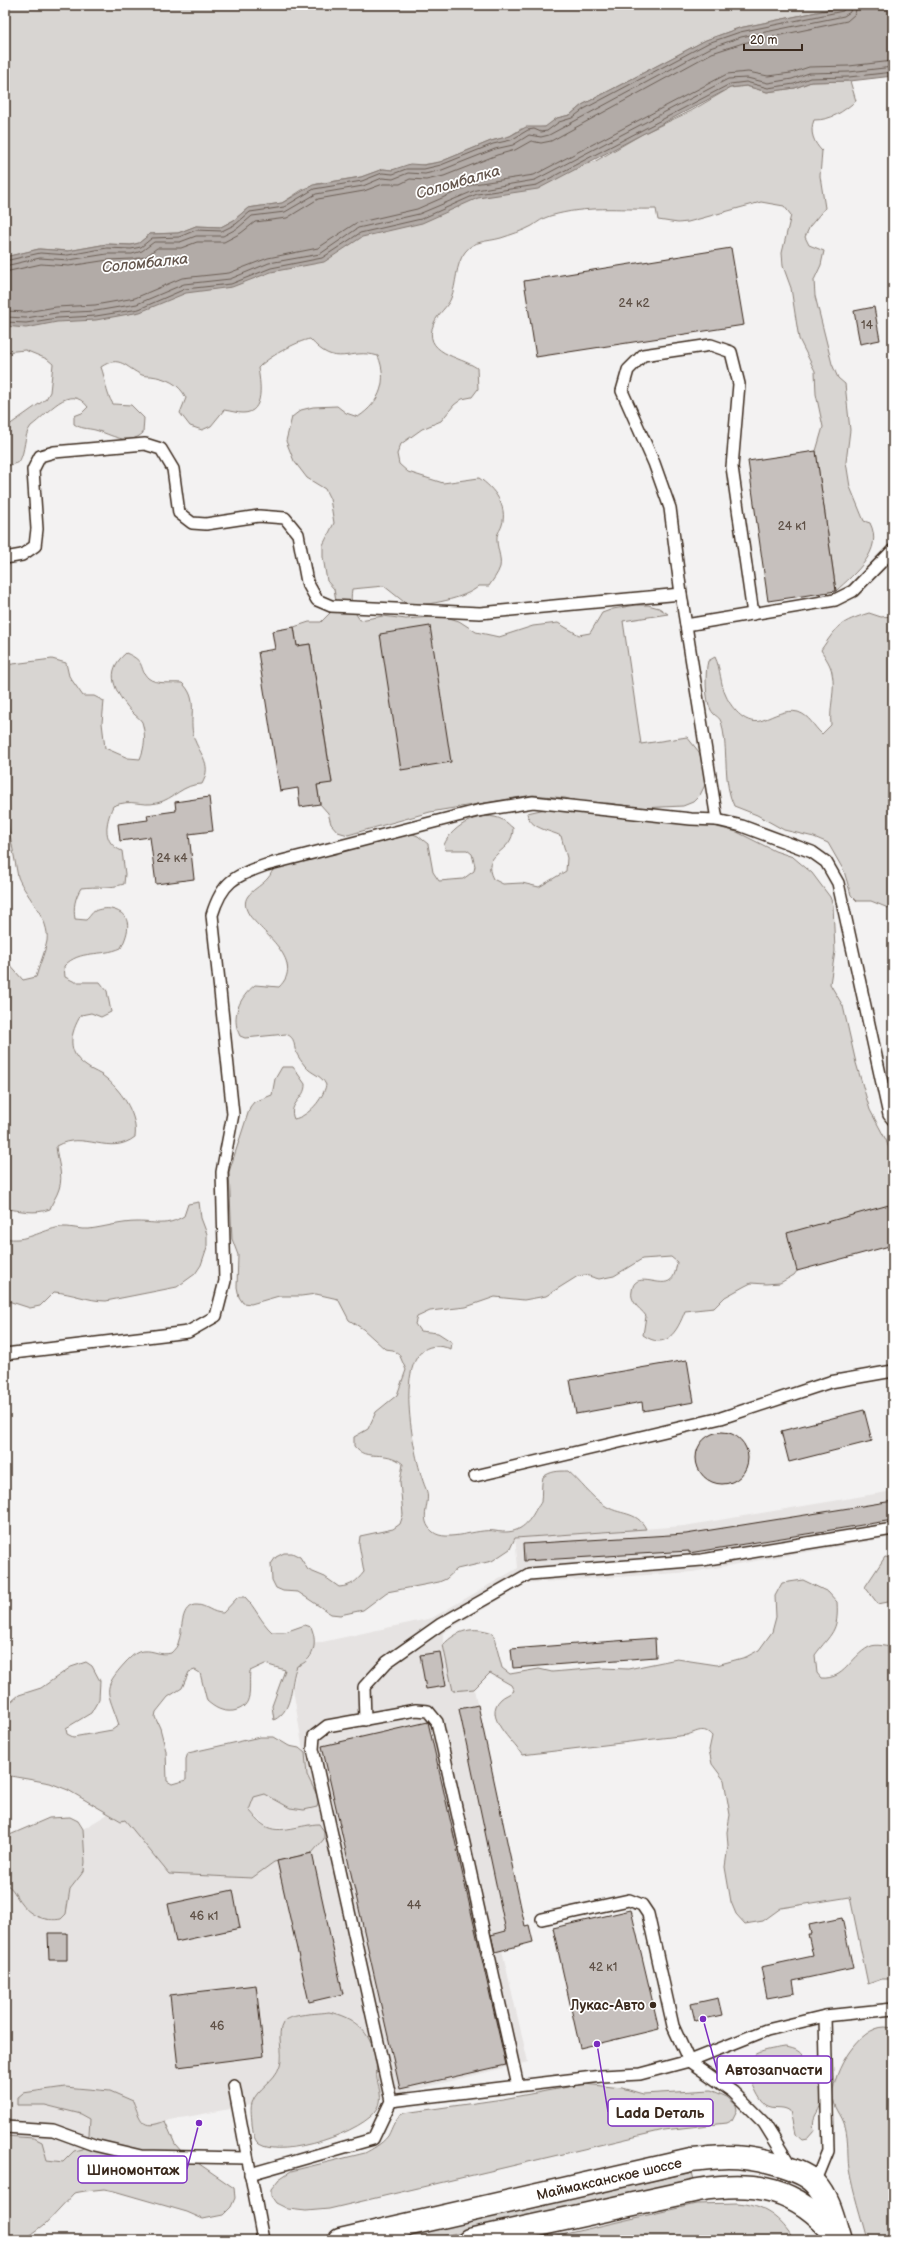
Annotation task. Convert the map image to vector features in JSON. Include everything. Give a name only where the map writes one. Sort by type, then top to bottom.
[{"type":"main road","name":"Маймаксанское шоссе","points":[[340,2240],[691,2160],[714,2157],[744,2157],[806,2175],[815,2183],[830,2209],[840,2240]]},
{"type":"main road","name":"Маймаксанское шоссе","points":[[469,2240],[698,2190],[741,2185],[762,2189],[788,2197],[806,2206],[826,2223],[840,2240]]},
{"type":"lane","points":[[717,820],[681,594],[670,508],[654,464],[622,391],[628,370],[643,355],[711,345],[731,352],[739,384],[732,467],[753,614]]},
{"type":"lane","points":[[5,558],[22,555],[35,546],[37,529],[33,470],[40,456],[54,452],[145,444],[161,449],[173,469],[179,514],[192,523],[206,524],[259,516],[285,518],[298,534],[307,582],[317,600],[331,606],[480,613],[681,594]]},
{"type":"lane","points":[[686,625],[835,600],[853,591],[893,550]]},
{"type":"lane","points":[[5,1354],[188,1332],[216,1316],[225,1281],[222,1172],[233,1114],[212,915],[218,895],[240,874],[266,865],[477,811],[533,802],[691,819],[717,820],[812,852],[826,862],[838,883],[890,1114],[893,1120]]},
{"type":"lane","points":[[475,1476],[721,1418],[830,1382],[893,1371]]},
{"type":"lane","points":[[366,1720],[364,1687],[387,1662],[441,1624],[529,1574],[702,1560],[893,1528]]},
{"type":"lane","points":[[250,2174],[373,2138],[391,2101],[313,1749],[314,1736],[327,1726],[416,1710],[428,1711],[437,1722],[518,2086]]},
{"type":"lane","points":[[542,1919],[629,1900],[642,1905],[648,1914],[673,2026],[689,2062],[733,2092],[764,2123],[793,2170]]},
{"type":"lane","points":[[391,2101],[602,2076],[640,2074],[689,2062],[767,2030],[825,2016],[893,2010]]},
{"type":"lane","points":[[815,2183],[828,2151],[825,2016]]},
{"type":"lane","points":[[234,2086],[263,2240]]},
{"type":"lane","points":[[5,2127],[52,2130],[94,2145],[141,2156],[247,2158]]},
{"type":"shaded area","points":[[5,5],[851,5],[739,28],[706,40],[582,105],[570,115],[557,118],[546,127],[521,129],[510,136],[491,141],[440,162],[392,170],[383,169],[361,177],[317,184],[302,190],[282,203],[248,208],[234,220],[221,227],[196,226],[178,233],[150,234],[139,243],[131,245],[107,244],[68,251],[39,249],[5,257]]},
{"type":"shaded area","points":[[850,81],[856,101],[832,117],[814,120],[812,129],[813,137],[822,151],[820,176],[825,208],[810,226],[805,237],[809,245],[824,251],[821,265],[814,280],[815,296],[832,364],[838,378],[845,384],[850,430],[846,462],[850,487],[864,521],[870,523],[873,533],[873,543],[870,552],[859,569],[836,591],[816,451],[823,427],[816,394],[815,371],[799,339],[791,288],[783,266],[782,253],[791,215],[784,206],[761,202],[688,222],[678,223],[658,220],[656,209],[577,210],[547,217],[521,231],[501,238],[472,245],[465,252],[459,263],[451,298],[436,319],[431,333],[437,348],[452,357],[477,368],[478,389],[472,397],[462,399],[454,405],[441,421],[422,429],[401,444],[397,454],[399,464],[408,472],[443,483],[479,478],[490,487],[498,498],[503,511],[502,525],[497,536],[500,567],[489,586],[479,586],[473,591],[456,598],[426,604],[409,606],[384,586],[352,589],[352,605],[360,620],[383,616],[406,619],[443,616],[459,621],[476,632],[499,637],[533,626],[558,623],[579,635],[590,633],[602,613],[613,609],[636,605],[648,605],[659,608],[668,614],[623,621],[641,744],[687,737],[699,752],[703,763],[705,785],[700,795],[693,802],[683,806],[641,808],[608,803],[587,804],[565,798],[533,795],[430,812],[348,835],[338,832],[331,824],[328,813],[320,804],[317,785],[332,782],[310,644],[297,646],[294,627],[309,622],[321,622],[332,611],[336,601],[334,589],[327,581],[323,557],[323,545],[334,523],[330,499],[325,489],[307,478],[294,461],[286,441],[292,417],[301,410],[313,407],[337,406],[346,413],[358,417],[366,411],[377,397],[382,382],[381,365],[378,356],[359,354],[336,356],[319,348],[310,339],[304,340],[275,355],[258,368],[260,395],[255,408],[250,412],[243,413],[224,410],[211,426],[202,430],[190,426],[180,413],[186,398],[180,389],[172,382],[162,378],[142,375],[118,362],[108,363],[101,367],[110,399],[113,404],[131,405],[144,418],[143,433],[131,439],[125,439],[79,427],[74,424],[74,416],[82,413],[88,407],[81,400],[73,398],[66,399],[51,408],[31,426],[28,430],[23,453],[19,462],[5,467],[5,428],[46,399],[50,392],[53,364],[47,359],[25,350],[5,352],[5,308],[594,162],[644,133],[691,111],[730,88],[746,86],[767,92],[795,88],[811,82]]},
{"type":"shaded area","points":[[869,613],[881,617],[893,616],[893,910],[871,901],[857,901],[851,895],[844,871],[828,843],[814,837],[784,830],[757,815],[734,806],[728,788],[722,725],[711,710],[707,693],[706,679],[708,661],[715,657],[726,696],[741,716],[757,722],[784,712],[798,712],[808,719],[822,734],[831,725],[833,679],[828,661],[821,650],[840,626],[852,619]]},
{"type":"shaded area","points":[[126,653],[133,656],[140,662],[143,671],[151,680],[155,682],[182,683],[187,689],[192,701],[193,734],[204,758],[206,770],[202,784],[189,786],[163,801],[151,804],[126,803],[113,806],[108,820],[107,832],[111,843],[122,851],[125,874],[124,884],[119,886],[81,888],[75,903],[75,919],[86,920],[96,910],[111,909],[118,911],[123,915],[128,924],[126,936],[121,948],[113,951],[77,957],[64,966],[65,977],[75,982],[100,982],[107,991],[111,1012],[101,1017],[91,1013],[81,1015],[72,1035],[73,1048],[75,1055],[80,1061],[88,1068],[105,1077],[124,1098],[132,1113],[135,1137],[116,1145],[77,1141],[67,1142],[56,1146],[61,1178],[58,1192],[50,1209],[33,1212],[5,1209],[5,947],[8,963],[23,980],[36,977],[45,950],[47,932],[45,924],[37,908],[18,877],[5,808],[5,665],[52,659],[66,663],[69,676],[83,696],[94,696],[104,701],[102,723],[105,748],[128,758],[140,759],[144,741],[142,722],[120,697],[116,689],[113,675],[119,660]]},
{"type":"shaded area","points":[[550,808],[701,823],[737,832],[775,851],[793,857],[812,873],[830,897],[833,905],[835,951],[830,984],[843,1006],[856,1063],[870,1110],[886,1140],[893,1160],[893,1205],[889,1205],[797,1271],[794,1275],[780,1283],[751,1283],[725,1297],[714,1308],[685,1311],[674,1332],[670,1337],[664,1340],[658,1341],[643,1335],[646,1316],[635,1304],[632,1298],[632,1293],[634,1285],[637,1281],[647,1280],[664,1282],[671,1280],[675,1273],[677,1262],[671,1257],[642,1259],[614,1276],[599,1279],[585,1275],[578,1276],[546,1296],[524,1300],[495,1297],[466,1307],[430,1311],[417,1317],[415,1324],[420,1331],[438,1333],[452,1342],[451,1349],[430,1347],[417,1357],[410,1376],[409,1400],[411,1427],[415,1452],[427,1494],[425,1516],[426,1522],[428,1527],[433,1532],[439,1535],[454,1536],[480,1531],[515,1531],[529,1521],[539,1506],[541,1502],[543,1477],[552,1472],[558,1471],[568,1471],[604,1505],[616,1511],[633,1516],[642,1523],[646,1529],[515,1538],[510,1549],[492,1561],[457,1569],[446,1579],[439,1582],[387,1592],[363,1610],[340,1615],[331,1614],[298,1592],[283,1591],[276,1588],[272,1580],[271,1564],[276,1557],[284,1553],[292,1553],[300,1557],[308,1570],[325,1577],[339,1587],[347,1586],[356,1581],[364,1572],[359,1544],[360,1536],[393,1529],[400,1524],[403,1515],[400,1482],[403,1464],[396,1459],[389,1457],[364,1454],[354,1446],[354,1437],[368,1429],[376,1412],[397,1395],[406,1370],[399,1354],[393,1350],[385,1349],[363,1329],[349,1320],[338,1299],[316,1294],[279,1296],[251,1304],[243,1303],[239,1297],[237,1287],[238,1255],[232,1239],[229,1172],[250,1107],[254,1102],[272,1095],[275,1079],[282,1067],[293,1067],[305,1084],[303,1094],[293,1109],[294,1119],[310,1111],[319,1101],[326,1085],[322,1079],[307,1069],[296,1052],[293,1039],[286,1034],[245,1038],[240,1036],[237,1029],[236,1014],[245,995],[255,985],[279,987],[286,978],[288,968],[280,949],[250,916],[246,909],[245,903],[250,894],[268,878],[275,867],[378,841],[413,834],[428,844],[433,872],[439,881],[463,879],[474,871],[475,866],[472,854],[467,850],[446,850],[444,845],[448,838],[461,825],[486,816],[503,820],[513,828],[512,837],[490,863],[490,870],[493,879],[503,884],[522,883],[539,887],[566,871],[567,858],[561,836],[536,826],[529,818],[527,813]]},
{"type":"shaded area","points":[[199,1202],[201,1218],[207,1234],[207,1247],[201,1265],[195,1274],[177,1287],[106,1301],[93,1300],[54,1292],[40,1306],[30,1308],[5,1300],[5,1238],[26,1238],[61,1227],[86,1229],[131,1222],[172,1222],[184,1216],[188,1204]]},
{"type":"shaded area","points":[[893,1491],[893,1537],[692,1572],[527,1583],[443,1633],[443,1645],[453,1691],[474,1689],[524,1926],[498,1933],[528,2062],[381,2098],[374,2051],[366,2035],[355,2021],[300,2015],[290,2017],[283,2024],[280,2033],[280,2065],[270,2083],[255,2096],[251,2105],[165,2121],[155,2125],[147,2125],[140,2120],[133,2101],[82,2088],[65,2087],[31,2092],[36,2105],[45,2105],[81,2114],[90,2119],[89,2135],[82,2149],[74,2151],[63,2162],[55,2162],[47,2160],[45,2151],[34,2138],[5,2136],[5,1884],[11,1887],[21,1904],[27,1910],[44,1919],[52,1921],[61,1919],[66,1913],[70,1889],[80,1877],[85,1862],[83,1829],[108,1814],[121,1821],[125,1820],[169,1874],[252,1878],[274,1862],[312,1853],[324,1839],[322,1826],[319,1824],[284,1828],[268,1828],[249,1810],[254,1797],[265,1794],[290,1808],[304,1810],[317,1807],[319,1799],[307,1775],[293,1689],[297,1666],[308,1661],[312,1656],[313,1644],[432,1618],[518,1568],[515,1538],[684,1526]]},
{"type":"shaded area","points":[[885,1557],[893,1558],[893,1601],[878,1604],[865,1587]]},
{"type":"shaded area","points":[[803,1580],[828,1592],[837,1602],[837,1620],[833,1632],[815,1655],[817,1673],[821,1678],[829,1678],[842,1672],[862,1651],[869,1647],[878,1645],[893,1647],[893,1979],[882,1979],[868,1984],[850,1897],[781,1908],[763,1921],[745,1924],[736,1914],[731,1902],[725,1867],[728,1846],[727,1832],[730,1815],[724,1780],[712,1764],[709,1750],[712,1736],[709,1733],[703,1730],[687,1735],[522,1755],[501,1728],[495,1713],[496,1706],[501,1699],[514,1691],[511,1685],[490,1673],[474,1689],[453,1691],[443,1645],[454,1636],[466,1631],[479,1630],[493,1633],[502,1668],[510,1674],[539,1669],[552,1672],[601,1668],[628,1669],[677,1659],[717,1665],[746,1657],[759,1650],[772,1632],[776,1617],[775,1596],[782,1583]]},
{"type":"shaded area","points":[[238,1597],[245,1597],[272,1632],[285,1632],[305,1625],[311,1627],[314,1639],[313,1651],[311,1656],[303,1664],[297,1666],[288,1703],[281,1715],[274,1720],[272,1706],[285,1670],[265,1664],[250,1671],[250,1690],[248,1701],[240,1709],[233,1711],[219,1709],[207,1701],[200,1673],[195,1670],[189,1672],[182,1688],[168,1697],[156,1712],[155,1717],[160,1728],[166,1751],[167,1781],[172,1784],[186,1780],[186,1759],[188,1753],[260,1737],[274,1737],[289,1746],[299,1748],[305,1753],[307,1775],[319,1799],[317,1807],[304,1810],[290,1808],[265,1794],[254,1797],[249,1810],[260,1823],[271,1828],[284,1829],[319,1824],[324,1831],[324,1839],[312,1853],[274,1862],[252,1878],[169,1874],[125,1820],[121,1821],[68,1790],[50,1783],[5,1775],[5,1707],[19,1695],[41,1688],[71,1667],[86,1662],[92,1666],[100,1681],[99,1699],[91,1713],[66,1728],[67,1734],[73,1737],[112,1730],[119,1725],[110,1698],[109,1685],[126,1662],[141,1651],[164,1654],[171,1653],[178,1644],[183,1618],[188,1608],[200,1605],[216,1612],[223,1613]]},
{"type":"shaded area","points":[[70,1817],[78,1821],[83,1829],[85,1862],[84,1871],[70,1889],[66,1914],[61,1919],[44,1919],[34,1915],[25,1908],[12,1890],[5,1884],[5,1837],[49,1818]]},
{"type":"shaded area","points":[[329,2012],[352,2021],[358,2025],[368,2037],[376,2059],[377,2079],[380,2090],[378,2108],[370,2117],[357,2126],[322,2141],[303,2146],[285,2148],[270,2148],[259,2144],[254,2137],[251,2105],[254,2098],[278,2071],[281,2060],[280,2033],[283,2023],[292,2017],[304,2014]]},
{"type":"shaded area","points":[[885,2027],[893,2028],[893,2240],[867,2240],[848,2164],[845,2126],[834,2103],[833,2095],[837,2074],[849,2052],[866,2034],[875,2029]]},
{"type":"shaded area","points":[[785,2047],[792,2048],[801,2053],[808,2069],[821,2089],[821,2102],[814,2118],[814,2131],[807,2139],[802,2140],[795,2134],[790,2111],[784,2108],[772,2107],[764,2103],[757,2093],[749,2075],[748,2067],[750,2060],[754,2056],[767,2050]]},
{"type":"shaded area","points":[[584,2084],[622,2088],[643,2094],[711,2090],[727,2097],[736,2105],[737,2110],[732,2120],[726,2123],[664,2130],[329,2209],[306,2211],[288,2209],[276,2203],[271,2196],[271,2189],[279,2179],[291,2171],[365,2153],[374,2148],[386,2139],[396,2120],[404,2113],[503,2099]]},
{"type":"shaded area","points":[[65,2087],[110,2091],[133,2101],[140,2118],[146,2124],[151,2125],[165,2121],[175,2144],[182,2152],[234,2188],[235,2198],[231,2207],[223,2215],[203,2219],[187,2212],[114,2191],[104,2189],[85,2191],[74,2193],[44,2225],[24,2240],[5,2240],[5,2136],[34,2138],[42,2142],[47,2160],[63,2162],[74,2151],[82,2149],[89,2135],[90,2119],[81,2114],[45,2105],[17,2105],[17,2098],[23,2093]]},
{"type":"shaded area","points":[[692,2172],[694,2180],[425,2240],[388,2240]]},
{"type":"shaded area","points":[[696,2204],[747,2204],[771,2214],[783,2225],[794,2240],[539,2240]]},
{"type":"water","name":"Соломбалка","points":[[851,5],[893,5],[893,76],[850,81],[811,82],[795,88],[767,92],[746,86],[730,88],[538,189],[478,198],[422,223],[362,237],[324,262],[271,272],[232,287],[186,293],[140,312],[96,320],[57,322],[26,328],[5,326],[5,257],[39,249],[68,251],[107,244],[131,245],[139,243],[150,234],[178,233],[196,226],[221,227],[234,220],[248,208],[282,203],[313,185],[361,177],[383,169],[392,170],[410,164],[424,165],[440,162],[491,141],[510,136],[526,127],[545,127],[557,118],[570,115],[582,105],[706,40],[739,28]]},
{"type":"building","points":[[731,248],[744,325],[536,357],[524,281]]},
{"type":"building","points":[[874,307],[880,340],[860,344],[854,311]]},
{"type":"building","points":[[816,451],[836,591],[768,601],[748,461]]},
{"type":"building","points":[[430,626],[451,762],[401,770],[380,634]]},
{"type":"building","points":[[294,627],[297,646],[310,644],[332,783],[317,785],[320,804],[300,807],[298,788],[280,791],[258,652],[275,649],[272,631]]},
{"type":"building","points":[[209,797],[213,831],[189,834],[194,879],[156,884],[150,837],[120,841],[118,824],[148,820],[147,815],[176,811],[175,802]]},
{"type":"building","points":[[889,1205],[893,1220],[893,1245],[797,1271],[787,1233]]},
{"type":"building","points":[[687,1360],[694,1402],[643,1411],[642,1402],[576,1414],[570,1380]]},
{"type":"building","points":[[864,1410],[872,1441],[789,1462],[781,1431]]},
{"type":"building","points":[[717,1432],[727,1432],[741,1439],[748,1453],[748,1463],[741,1477],[727,1484],[717,1484],[707,1480],[700,1473],[696,1463],[696,1453],[700,1443],[707,1436]]},
{"type":"building","points":[[893,1501],[893,1520],[689,1553],[689,1551],[524,1561],[523,1544],[686,1534]]},
{"type":"building","points":[[655,1638],[656,1657],[513,1668],[511,1649]]},
{"type":"building","points":[[440,1652],[446,1686],[426,1689],[420,1655]]},
{"type":"building","points":[[478,1705],[525,1926],[529,1925],[533,1942],[495,1952],[491,1935],[506,1931],[459,1709]]},
{"type":"building","points":[[428,1722],[506,2065],[400,2089],[322,1746]]},
{"type":"building","points":[[312,1853],[343,1994],[309,2002],[277,1861]]},
{"type":"building","points":[[233,1890],[240,1928],[176,1942],[168,1904]]},
{"type":"building","points":[[631,1910],[659,2029],[580,2048],[553,1928]]},
{"type":"building","points":[[842,1918],[853,1968],[793,1981],[795,1993],[767,1998],[761,1967],[813,1956],[808,1934],[811,1934],[809,1925]]},
{"type":"building","points":[[48,1933],[67,1933],[67,1960],[49,1960]]},
{"type":"building","points":[[256,1985],[264,2056],[178,2067],[170,1995]]},
{"type":"building","points":[[718,1998],[722,2015],[695,2021],[691,2004]]},
{"type":"place","name":"Лукас-Авто","points":[[653,2005]]},
{"type":"place","name":"Автозапчасти","points":[[703,2019]]},
{"type":"place","name":"Lada Dеталь","points":[[597,2044]]},
{"type":"place","name":"Шиномонтаж","points":[[199,2123]]}]
